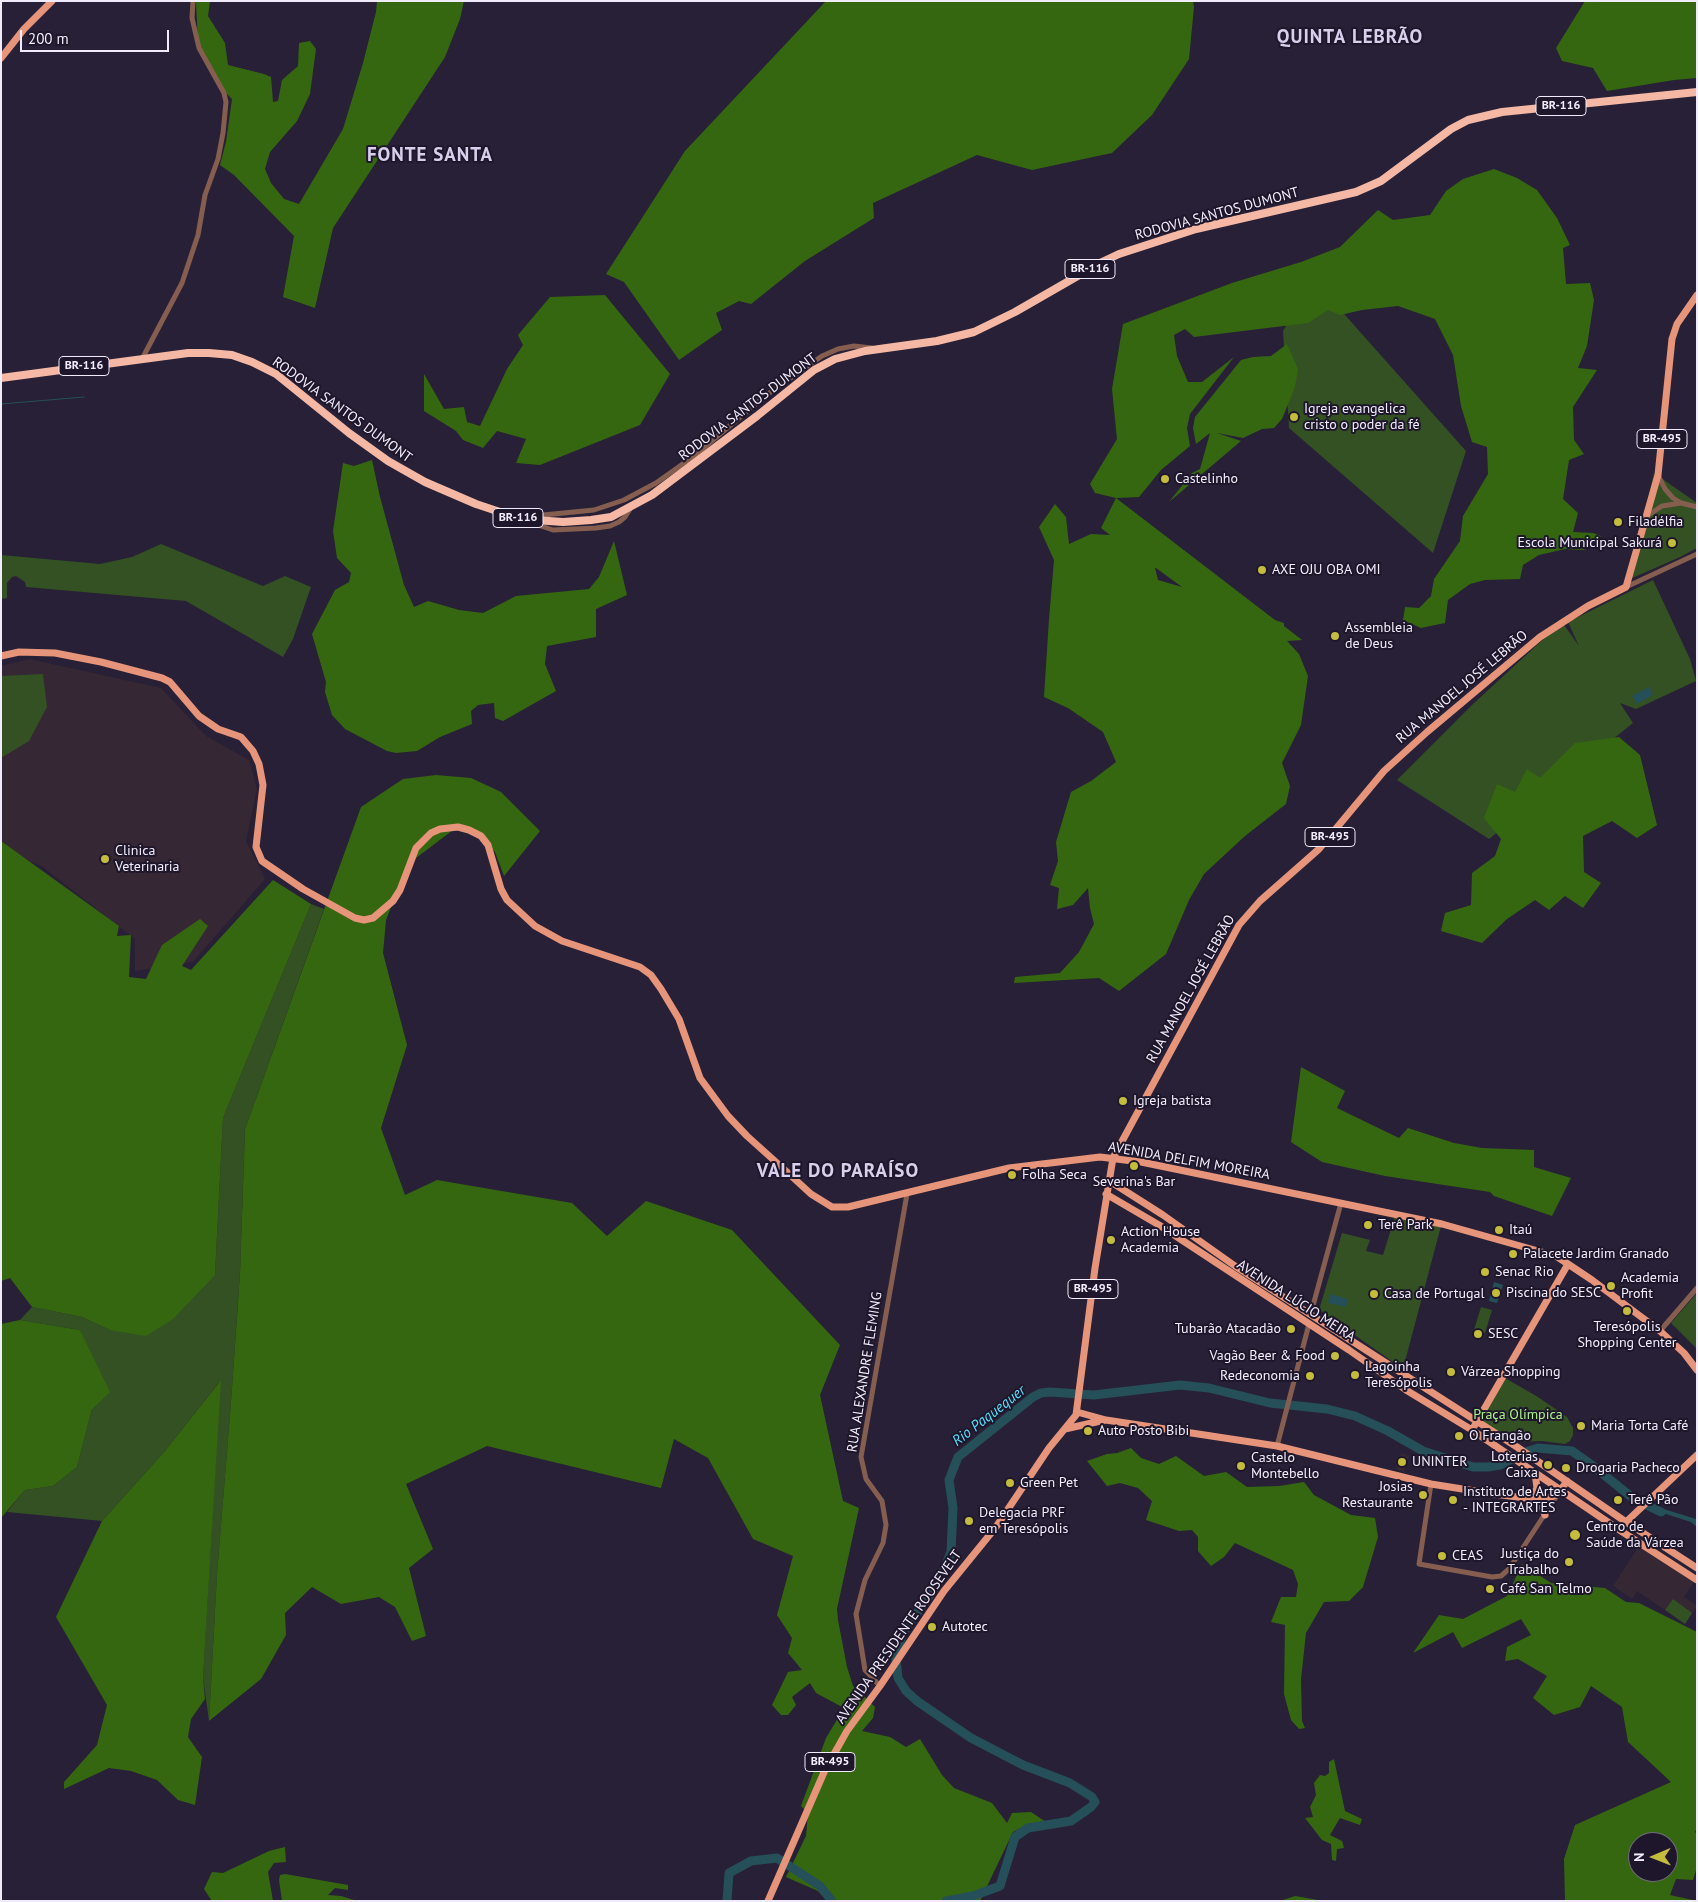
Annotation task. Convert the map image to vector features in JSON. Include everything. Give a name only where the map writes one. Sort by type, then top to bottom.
[{"type":"highway","name":"RODOVIA SANTOS DUMONT","points":[[1,378],[188,353],[232,355],[252,362],[276,374],[349,433],[405,472],[476,504],[518,518],[563,522],[591,520],[611,516],[652,495],[814,370],[835,359],[876,349],[936,341],[974,332],[1015,312],[1119,254],[1171,236],[1356,192],[1381,181],[1460,123],[1468,120],[1502,112],[1697,92]]},
{"type":"main road","points":[[1,58],[24,29],[52,1]]},
{"type":"main road","name":"BR-495","points":[[1626,587],[1658,475],[1672,338],[1677,324],[1697,295]]},
{"type":"main road","name":"RUA MANOEL JOSÉ LEBRÃO","points":[[1077,1408],[1108,1180],[1113,1158],[1235,933],[1249,912],[1319,849],[1384,771],[1427,732],[1540,637],[1588,606],[1626,587]]},
{"type":"main road","name":"AVENIDA DELFIM MOREIRA","points":[[1,656],[19,652],[55,653],[127,669],[162,678],[170,682],[199,716],[218,729],[240,737],[253,752],[259,764],[263,786],[256,839],[258,854],[265,864],[340,911],[364,920],[380,914],[393,902],[400,890],[416,848],[431,833],[458,827],[474,832],[488,845],[501,889],[507,900],[535,926],[562,941],[640,967],[651,975],[679,1019],[700,1078],[714,1098],[746,1136],[827,1205],[839,1208],[907,1194],[1009,1168],[1081,1159],[1113,1158],[1341,1202],[1477,1233],[1556,1256],[1592,1280],[1660,1331],[1684,1353],[1697,1370]]},
{"type":"main road","name":"AVENIDA LÚCIO MEIRA","points":[[1108,1180],[1163,1215],[1235,1266],[1477,1421],[1697,1568]]},
{"type":"main road","name":"AVENIDA LÚCIO MEIRA","points":[[1106,1194],[1159,1225],[1406,1390],[1472,1430],[1559,1492],[1697,1580]]},
{"type":"main road","points":[[1159,1225],[1163,1215]]},
{"type":"main road","points":[[1472,1430],[1568,1264]]},
{"type":"main road","points":[[1077,1408],[1106,1420],[1276,1446],[1432,1484],[1530,1498],[1551,1497],[1559,1492],[1567,1481]]},
{"type":"main road","name":"AVENIDA PRESIDENTE ROOSEVELT","points":[[768,1901],[836,1750],[847,1732],[887,1677],[944,1591],[996,1527],[1049,1448],[1065,1429],[1077,1408]]},
{"type":"main road","points":[[1065,1429],[1106,1420]]},
{"type":"main road","points":[[1626,1522],[1697,1455]]},
{"type":"main road","points":[[1530,1498],[1537,1488],[1535,1474]]},
{"type":"main road","points":[[1530,1498],[1541,1504],[1545,1515]]},
{"type":"street","points":[[142,358],[182,283],[198,235],[205,195],[218,159],[223,133],[226,102],[224,93],[199,48],[192,18],[193,1]]},
{"type":"street","points":[[518,518],[594,510],[624,500],[667,476],[694,456],[765,396],[822,356],[838,349],[854,346],[876,349]]},
{"type":"street","points":[[1658,475],[1672,498],[1681,503],[1697,507]]},
{"type":"street","points":[[1647,516],[1662,506],[1681,503]]},
{"type":"street","points":[[518,518],[538,527],[553,530],[596,528],[610,526],[625,517],[632,506]]},
{"type":"street","points":[[606,507],[611,516],[610,526]]},
{"type":"street","points":[[594,510],[591,520],[596,528]]},
{"type":"street","name":"RUA MANOEL JOSÉ LEBRÃO","points":[[1626,587],[1697,554]]},
{"type":"street","name":"RUA ALEXANDRE FLEMING","points":[[880,1686],[865,1670],[856,1614],[865,1580],[885,1538],[886,1526],[882,1501],[866,1479],[861,1457],[907,1194]]},
{"type":"street","points":[[1311,1313],[1341,1202]]},
{"type":"street","points":[[1660,1331],[1697,1288]]},
{"type":"street","points":[[1276,1446],[1309,1324]]},
{"type":"street","points":[[1432,1484],[1420,1564],[1497,1577],[1505,1574],[1559,1492]]},
{"type":"shaded area","points":[[30,659],[161,688],[206,736],[249,760],[257,789],[246,841],[265,879],[193,962],[135,971],[135,939],[43,867],[1,848],[1,666]]},
{"type":"shaded area","points":[[1649,687],[1653,695],[1637,704],[1632,696]]},
{"type":"shaded area","name":"Piscina do SESC","points":[[1494,1282],[1503,1285],[1497,1303],[1489,1301]]},
{"type":"shaded area","points":[[1330,1294],[1348,1299],[1346,1307],[1328,1303]]},
{"type":"shaded area","name":"UNINTER","points":[[1401,1453],[1409,1456],[1404,1472],[1396,1469]]},
{"type":"shaded area","points":[[1654,1506],[1696,1519],[1697,1527],[1691,1522],[1650,1509]]},
{"type":"shaded area","points":[[1639,1546],[1694,1582],[1684,1597],[1697,1606],[1685,1624],[1637,1591],[1632,1599],[1613,1586]]},
{"type":"green space","points":[[196,1],[210,1],[208,16],[225,43],[228,65],[271,77],[273,102],[278,101],[282,80],[298,66],[299,43],[310,41],[316,49],[310,94],[297,121],[270,152],[265,169],[271,183],[284,199],[299,204],[343,129],[363,63],[377,1],[464,1],[460,19],[445,57],[333,228],[315,308],[283,297],[294,236],[234,175],[220,165],[226,142],[232,99],[222,89],[198,43]]},
{"type":"green space","points":[[826,1],[1193,1],[1194,7],[1189,59],[1152,115],[1112,153],[1032,170],[977,155],[873,203],[874,218],[805,261],[751,304],[739,301],[716,313],[722,330],[679,360],[624,282],[606,274],[685,151]]},
{"type":"green space","points":[[1585,1],[1697,1],[1697,78],[1607,91],[1593,68],[1562,61],[1556,48]]},
{"type":"green space","points":[[1494,169],[1517,178],[1537,190],[1557,218],[1570,245],[1563,248],[1566,284],[1590,283],[1594,300],[1587,346],[1578,368],[1597,370],[1573,407],[1574,440],[1584,454],[1569,460],[1563,499],[1578,513],[1573,532],[1593,533],[1601,536],[1584,550],[1565,549],[1539,555],[1523,565],[1520,579],[1485,580],[1470,584],[1448,600],[1445,623],[1421,628],[1403,620],[1405,607],[1419,608],[1431,596],[1434,579],[1460,541],[1463,516],[1488,474],[1487,447],[1472,442],[1461,406],[1453,355],[1435,319],[1398,306],[1362,310],[1340,315],[1328,310],[1308,323],[1194,337],[1185,329],[1174,335],[1177,356],[1188,382],[1202,382],[1234,357],[1190,414],[1187,428],[1190,446],[1161,470],[1139,497],[1116,498],[1095,493],[1090,484],[1117,439],[1112,389],[1123,324],[1232,283],[1301,262],[1340,247],[1378,210],[1393,220],[1430,215],[1446,191],[1463,179]]},
{"type":"green space","points":[[1313,279],[1466,451],[1433,553],[1289,428],[1283,331]]},
{"type":"green space","points":[[605,295],[670,374],[640,425],[540,465],[516,463],[526,439],[497,431],[483,448],[463,440],[456,431],[424,411],[424,374],[444,409],[464,407],[467,422],[480,426],[507,369],[523,345],[518,335],[550,297]]},
{"type":"green space","points":[[1287,344],[1298,369],[1295,387],[1282,419],[1274,428],[1262,429],[1243,438],[1217,433],[1241,441],[1169,502],[1192,473],[1200,469],[1210,433],[1196,444],[1193,428],[1195,417],[1241,360],[1271,356]]},
{"type":"green space","points":[[372,460],[404,585],[414,607],[428,601],[459,610],[483,613],[516,596],[589,589],[599,577],[614,541],[627,595],[596,609],[596,637],[547,646],[545,664],[556,691],[503,721],[495,718],[494,703],[478,705],[471,711],[472,724],[440,737],[417,751],[396,753],[387,751],[345,729],[332,715],[325,692],[326,682],[312,634],[335,590],[349,582],[351,573],[337,558],[333,531],[343,463],[354,466]]},
{"type":"green space","points":[[1654,473],[1697,503],[1697,548],[1630,579]]},
{"type":"green space","points":[[1116,498],[1275,620],[1284,623],[1284,626],[1302,640],[1287,641],[1299,654],[1308,676],[1301,725],[1282,763],[1290,786],[1286,804],[1245,836],[1204,874],[1189,900],[1166,954],[1119,991],[1099,978],[1014,983],[1015,977],[1060,973],[1079,952],[1094,924],[1088,888],[1073,905],[1057,909],[1059,888],[1050,885],[1058,861],[1056,842],[1071,792],[1091,781],[1116,762],[1103,732],[1068,708],[1044,697],[1054,560],[1039,527],[1055,504],[1066,517],[1069,544],[1091,534],[1110,535],[1101,528]],"holes":[[[1156,568],[1182,587],[1158,580]]]},
{"type":"green space","points":[[161,544],[263,586],[285,576],[311,587],[293,639],[283,657],[186,601],[26,587],[25,582],[16,576],[12,577],[7,583],[7,598],[1,599],[1,555],[100,564],[132,557]]},
{"type":"green space","points":[[1653,580],[1690,659],[1696,681],[1636,709],[1620,703],[1633,723],[1489,839],[1397,780],[1473,704],[1562,622],[1579,646],[1568,622]]},
{"type":"green space","points":[[43,674],[47,707],[29,741],[1,758],[1,676]]},
{"type":"green space","points":[[1619,737],[1640,755],[1657,825],[1637,838],[1612,821],[1583,836],[1584,872],[1601,883],[1583,908],[1565,896],[1549,910],[1535,900],[1507,919],[1482,943],[1441,931],[1445,913],[1471,905],[1472,873],[1495,856],[1501,839],[1484,818],[1497,784],[1515,792],[1527,769],[1540,778],[1575,743]]},
{"type":"green space","points":[[436,775],[471,778],[501,792],[540,831],[504,876],[495,852],[487,842],[469,830],[453,830],[408,864],[386,920],[383,953],[407,1045],[381,1128],[405,1195],[437,1180],[572,1203],[607,1236],[646,1201],[732,1230],[840,1345],[820,1395],[843,1501],[859,1508],[837,1609],[847,1667],[853,1686],[875,1707],[873,1718],[862,1731],[890,1737],[906,1747],[920,1739],[942,1775],[954,1788],[992,1803],[1007,1823],[1012,1813],[1031,1812],[1046,1822],[1028,1824],[1013,1832],[980,1901],[828,1901],[818,1891],[786,1877],[806,1836],[808,1813],[801,1806],[826,1738],[844,1708],[816,1693],[810,1683],[792,1697],[796,1705],[788,1715],[781,1715],[772,1705],[788,1672],[802,1670],[788,1653],[792,1638],[777,1615],[793,1556],[753,1539],[708,1458],[674,1439],[661,1488],[487,1446],[406,1484],[433,1549],[409,1568],[426,1636],[412,1641],[395,1607],[379,1597],[341,1604],[312,1587],[285,1613],[286,1635],[261,1679],[209,1721],[217,1574],[240,1273],[245,1129],[361,807],[403,779]]},
{"type":"green space","points":[[1,841],[119,926],[117,936],[131,935],[129,977],[146,979],[162,945],[200,919],[208,926],[182,966],[191,970],[273,880],[311,904],[223,1118],[215,1275],[173,1319],[146,1336],[110,1330],[82,1317],[32,1307],[10,1278],[1,1281]]},
{"type":"green space","points":[[311,904],[324,909],[245,1129],[240,1272],[217,1574],[209,1721],[203,1678],[220,1381],[165,1451],[102,1521],[7,1512],[25,1490],[53,1486],[77,1467],[92,1409],[80,1330],[20,1320],[32,1307],[82,1317],[110,1330],[215,1275],[223,1118]]},
{"type":"green space","points":[[1301,1067],[1345,1091],[1337,1108],[1399,1138],[1408,1128],[1454,1143],[1482,1148],[1534,1150],[1534,1167],[1571,1178],[1552,1216],[1494,1196],[1490,1192],[1385,1176],[1322,1162],[1291,1142]]},
{"type":"green space","name":"Casa de Portugal","points":[[1395,1216],[1441,1226],[1403,1369],[1319,1310],[1342,1233],[1370,1240],[1366,1251],[1383,1255]]},
{"type":"green space","points":[[1697,1293],[1697,1349],[1671,1323]]},
{"type":"green space","points":[[1481,1307],[1492,1310],[1485,1333],[1474,1330]]},
{"type":"green space","points":[[20,1320],[80,1330],[110,1392],[92,1409],[77,1467],[53,1486],[25,1490],[1,1518],[1,1324]]},
{"type":"green space","name":"Praça Olímpica","points":[[1505,1378],[1567,1417],[1573,1428],[1573,1435],[1570,1441],[1565,1444],[1542,1441],[1515,1442],[1479,1420]]},
{"type":"green space","points":[[221,1380],[203,1678],[205,1699],[191,1719],[188,1737],[202,1757],[195,1805],[178,1800],[157,1780],[131,1771],[109,1768],[64,1789],[64,1782],[97,1745],[107,1705],[56,1617],[102,1521],[165,1451]]},
{"type":"green space","points":[[1131,1448],[1141,1458],[1159,1464],[1176,1456],[1204,1476],[1226,1472],[1247,1487],[1279,1486],[1304,1482],[1314,1495],[1351,1515],[1375,1518],[1378,1537],[1363,1587],[1349,1601],[1324,1602],[1306,1633],[1301,1679],[1302,1721],[1305,1728],[1299,1729],[1291,1720],[1284,1694],[1285,1625],[1271,1622],[1281,1597],[1296,1597],[1298,1584],[1293,1570],[1235,1543],[1224,1557],[1211,1566],[1198,1551],[1198,1537],[1192,1530],[1179,1531],[1146,1520],[1152,1501],[1138,1488],[1120,1483],[1107,1486],[1087,1461]]},
{"type":"green space","points":[[1522,1564],[1551,1583],[1605,1588],[1626,1602],[1639,1603],[1697,1632],[1697,1828],[1695,1832],[1697,1834],[1697,1867],[1693,1880],[1678,1879],[1678,1832],[1628,1832],[1628,1882],[1675,1882],[1670,1895],[1697,1901],[1565,1901],[1564,1859],[1575,1825],[1671,1782],[1628,1742],[1622,1707],[1591,1686],[1580,1707],[1554,1715],[1533,1698],[1547,1676],[1518,1659],[1505,1661],[1507,1647],[1531,1635],[1521,1619],[1462,1648],[1453,1632],[1413,1653],[1439,1615],[1463,1619],[1507,1596]]},
{"type":"green space","points":[[1673,1599],[1692,1613],[1685,1624],[1665,1610]]},
{"type":"green space","points":[[1334,1759],[1345,1811],[1362,1819],[1360,1825],[1340,1818],[1330,1835],[1342,1841],[1344,1848],[1337,1849],[1336,1861],[1332,1860],[1331,1844],[1322,1840],[1305,1818],[1313,1817],[1310,1807],[1316,1795],[1314,1783],[1320,1775],[1325,1776],[1329,1773],[1329,1762]]},
{"type":"green space","points":[[285,1847],[286,1862],[274,1863],[268,1872],[273,1901],[212,1901],[204,1889],[212,1872],[223,1873],[269,1851]]},
{"type":"green space","points":[[285,1874],[348,1885],[348,1890],[335,1888],[328,1895],[341,1896],[357,1901],[282,1901],[279,1880],[280,1875]]},
{"type":"green space","points":[[1295,1896],[1318,1900],[1319,1901],[1280,1901]]},
{"type":"waterway","points":[[1,404],[84,397]]},
{"type":"waterway","name":"Rio Paquequer","points":[[946,1901],[973,1896],[1000,1886],[1015,1837],[1028,1828],[1071,1821],[1095,1802],[1092,1797],[1070,1783],[1023,1765],[971,1738],[917,1701],[906,1691],[898,1678],[896,1660],[902,1634],[939,1582],[951,1552],[953,1508],[949,1480],[958,1457],[1033,1397],[1041,1393],[1050,1392],[1094,1395],[1180,1385],[1209,1388],[1270,1403],[1327,1409],[1355,1416],[1388,1431],[1423,1451],[1473,1467],[1500,1465],[1538,1448],[1572,1451],[1634,1499],[1661,1512]]},
{"type":"waterway","name":"Rio Paquequer","points":[[727,1901],[729,1873],[751,1861],[777,1858],[820,1886],[832,1901]]},
{"type":"place","name":"Igreja evangelica cristo o poder da fé","points":[[1294,417]]},
{"type":"place","name":"Castelinho","points":[[1165,479]]},
{"type":"place","name":"Filadélfia","points":[[1618,522]]},
{"type":"place","name":"Escola Municipal Sakurá","points":[[1672,543]]},
{"type":"place","name":"AXE OJU OBA OMI","points":[[1262,570]]},
{"type":"place","name":"Assembleia de Deus","points":[[1335,636]]},
{"type":"place","name":"Clinica Veterinaria","points":[[105,859]]},
{"type":"place","name":"Igreja batista","points":[[1123,1101]]},
{"type":"place","name":"Severina's Bar","points":[[1134,1166]]},
{"type":"place","name":"Folha Seca","points":[[1012,1175]]},
{"type":"place","name":"Terê Park","points":[[1368,1225]]},
{"type":"place","name":"Itaú","points":[[1499,1230]]},
{"type":"place","name":"Action House Academia","points":[[1111,1240]]},
{"type":"place","name":"Palacete Jardim Granado","points":[[1513,1254]]},
{"type":"place","name":"Senac Rio","points":[[1485,1272]]},
{"type":"place","name":"Academia Profit","points":[[1611,1286]]},
{"type":"place","name":"Piscina do SESC","points":[[1496,1293]]},
{"type":"place","name":"Casa de Portugal","points":[[1374,1294]]},
{"type":"place","name":"Teresópolis Shopping Center","points":[[1627,1311]]},
{"type":"place","name":"Tubarão Atacadão","points":[[1291,1329]]},
{"type":"place","name":"SESC","points":[[1478,1334]]},
{"type":"place","name":"Vagão Beer & Food","points":[[1335,1356]]},
{"type":"place","name":"Várzea Shopping","points":[[1451,1372]]},
{"type":"place","name":"Lagoinha Teresópolis","points":[[1355,1375]]},
{"type":"place","name":"Redeconomia","points":[[1310,1376]]},
{"type":"place","name":"Maria Torta Café","points":[[1581,1426]]},
{"type":"place","name":"Auto Posto Bibi","points":[[1088,1431]]},
{"type":"place","name":"O Frangão","points":[[1459,1436]]},
{"type":"place","name":"UNINTER","points":[[1402,1462]]},
{"type":"place","name":"Loterias Caixa","points":[[1548,1465]]},
{"type":"place","name":"Castelo Montebello","points":[[1241,1466]]},
{"type":"place","name":"Drogaria Pacheco","points":[[1566,1468]]},
{"type":"place","name":"Green Pet","points":[[1010,1483]]},
{"type":"place","name":"Josias Restaurante","points":[[1423,1495]]},
{"type":"place","name":"Instituto de Artes - INTEGRARTES","points":[[1453,1500]]},
{"type":"place","name":"Terê Pão","points":[[1618,1500]]},
{"type":"place","name":"Delegacia PRF em Teresópolis","points":[[969,1521]]},
{"type":"place","name":"Centro de Saúde da Várzea","points":[[1575,1535]]},
{"type":"place","name":"CEAS","points":[[1442,1556]]},
{"type":"place","name":"Justiça do Trabalho","points":[[1569,1562]]},
{"type":"place","name":"Café San Telmo","points":[[1490,1589]]},
{"type":"place","name":"Autotec","points":[[932,1627]]},
{"type":"district","name":"QUINTA LEBRÃO","points":[[1350,38]]},
{"type":"district","name":"FONTE SANTA","points":[[430,156]]},
{"type":"district","name":"VALE DO PARAÍSO","points":[[838,1172]]}]
